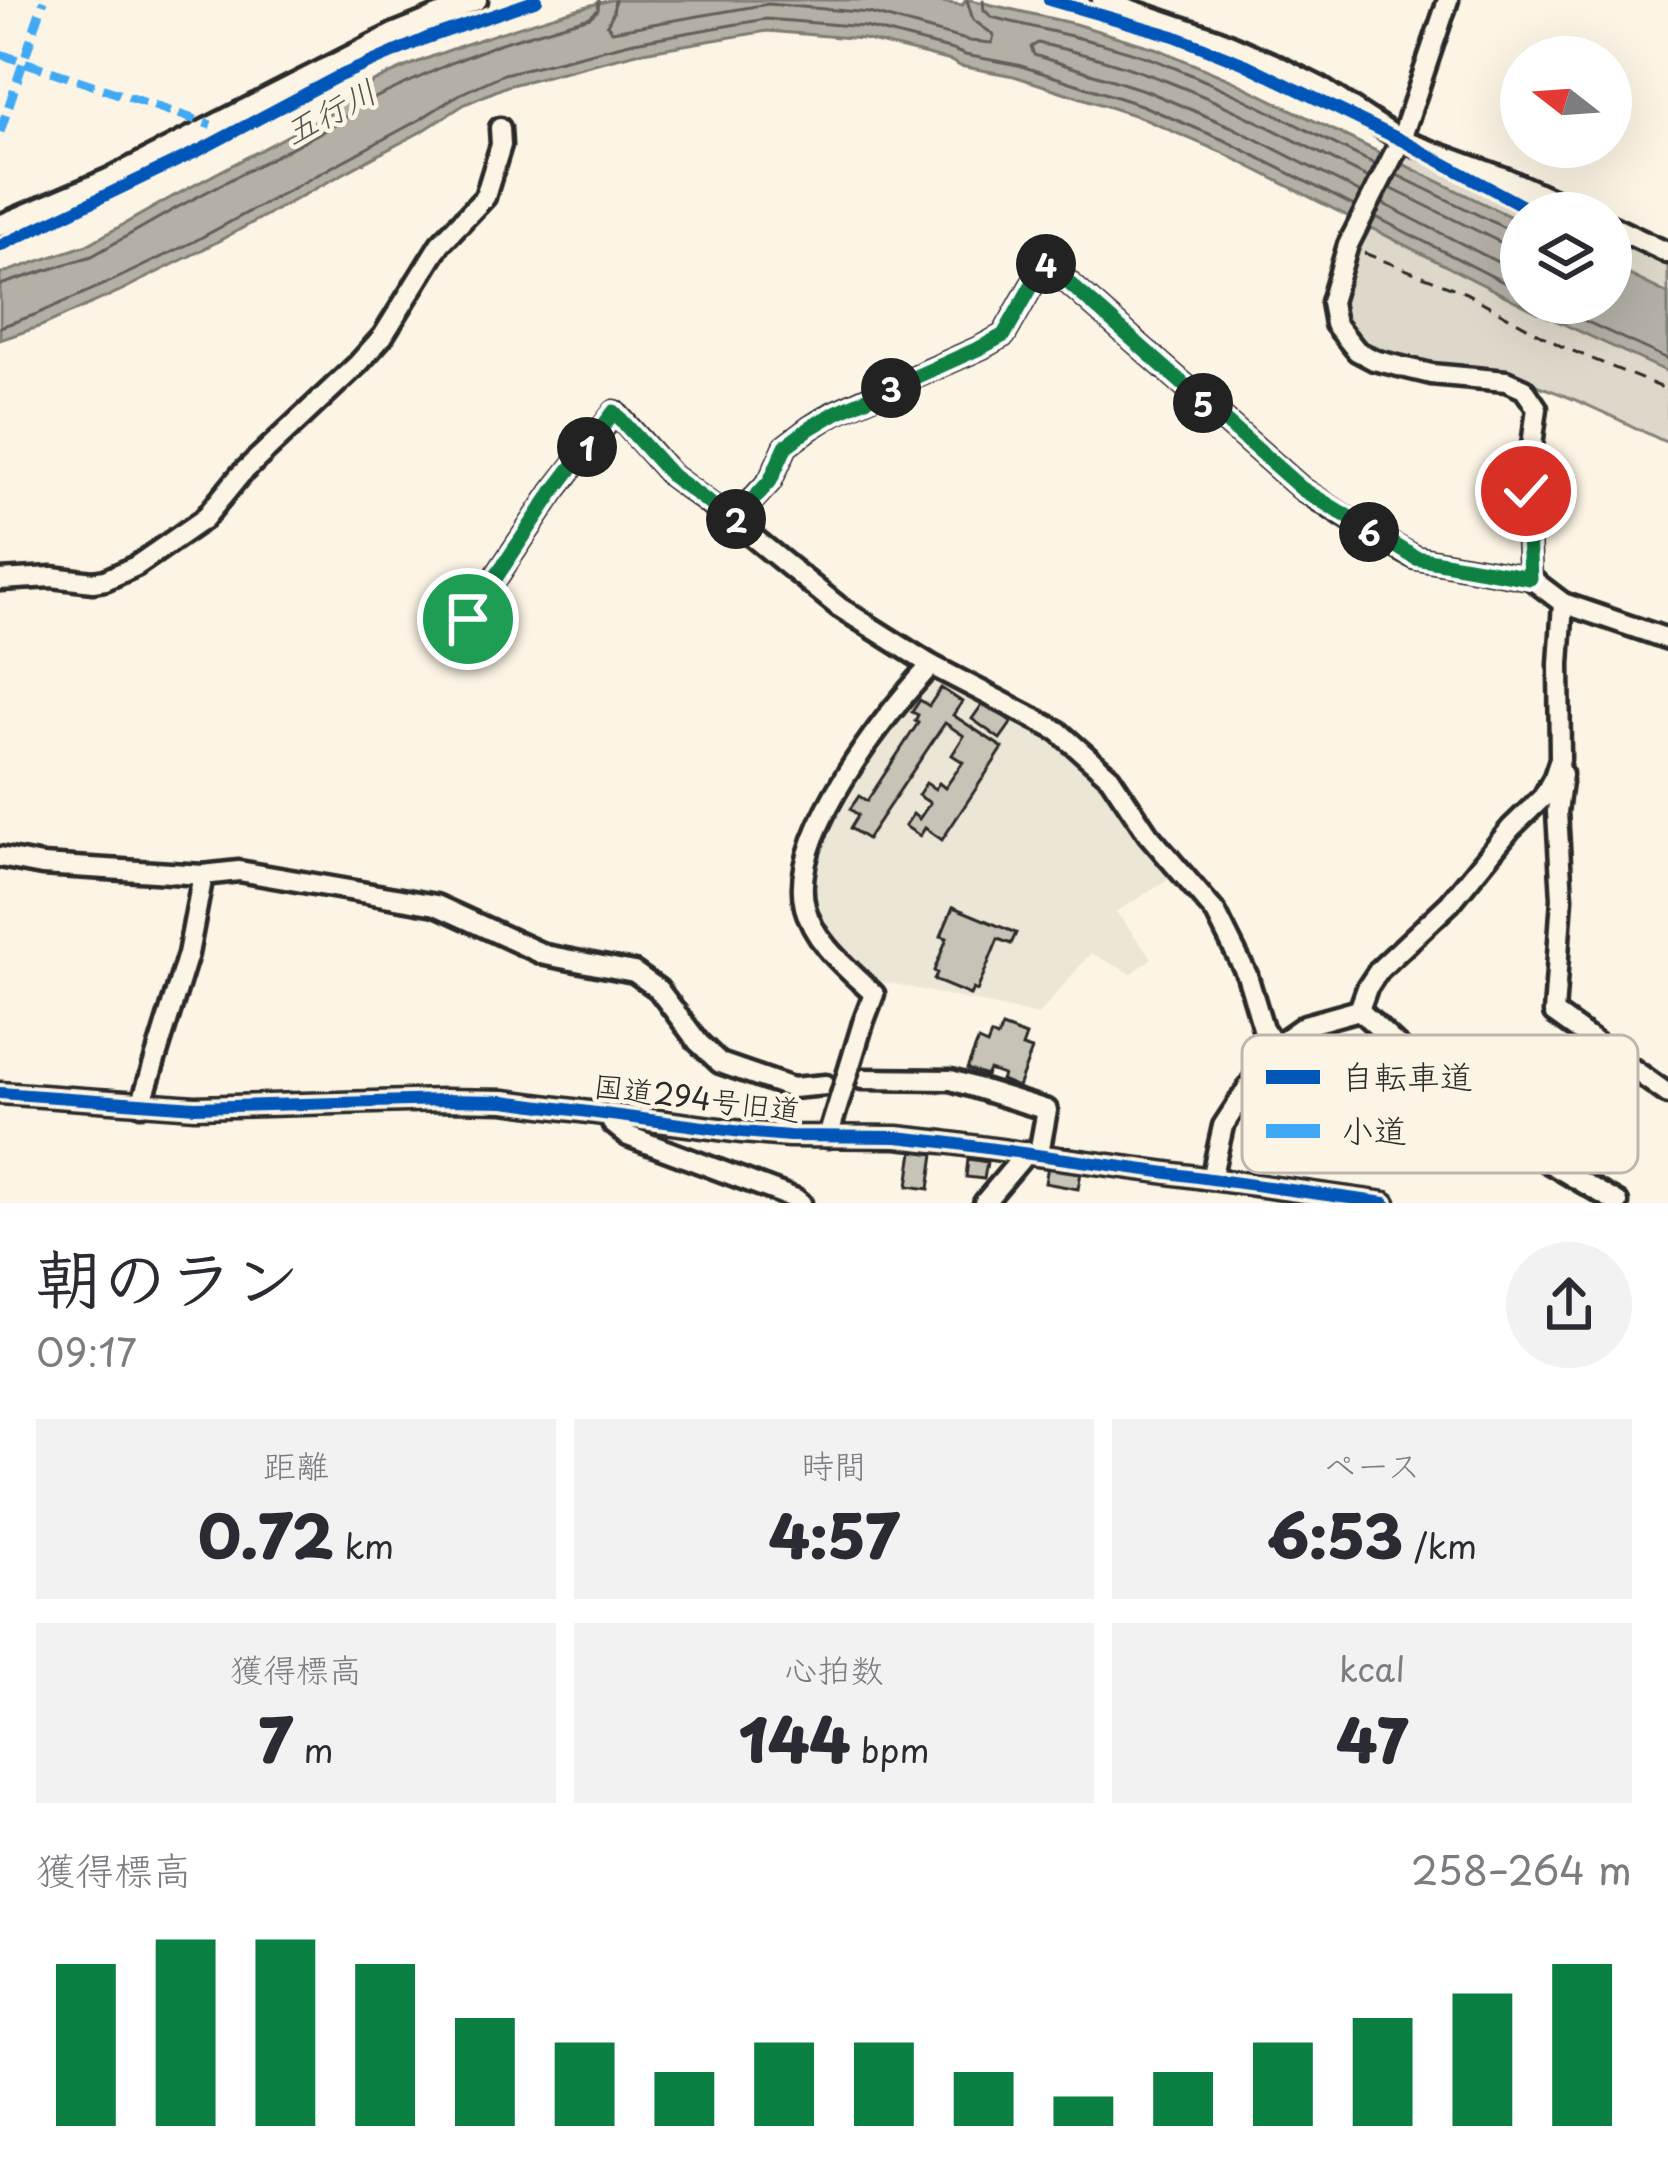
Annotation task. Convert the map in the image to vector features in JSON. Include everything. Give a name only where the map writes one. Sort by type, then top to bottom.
[{"type":"street","points":[[0,226],[107,178],[395,33],[478,0]]},
{"type":"street","points":[[1102,0],[1274,64],[1320,88],[1400,143],[1536,192]]},
{"type":"street","points":[[1448,0],[1400,143],[1349,244],[1330,302],[1335,324],[1357,351],[1374,360],[1431,374],[1506,381],[1524,389],[1537,408],[1526,491],[1530,578]]},
{"type":"street","points":[[0,580],[106,580],[136,566],[204,519],[240,475],[383,337],[440,244],[484,197],[501,145],[500,128]]},
{"type":"street","points":[[1632,236],[1668,253]]},
{"type":"street","points":[[734,521],[770,481],[786,446],[810,428],[1004,335],[1045,262],[1318,500],[1416,558],[1530,578],[1562,603],[1668,639]]},
{"type":"street","points":[[468,619],[553,492],[614,412],[672,476],[839,607],[984,695],[1058,731],[1109,777],[1148,834],[1216,914],[1247,975],[1268,1035]]},
{"type":"street","points":[[1562,603],[1562,779],[1557,812],[1562,898],[1554,1013],[1585,1035]]},
{"type":"street","points":[[828,1137],[833,1091],[874,994],[818,938],[804,905],[804,863],[826,812],[864,747],[932,665]]},
{"type":"street","points":[[1359,1010],[1379,970],[1450,903],[1511,828],[1543,797],[1560,759]]},
{"type":"street","points":[[0,857],[42,865],[203,875],[238,872],[436,905],[545,955],[634,972],[658,989],[720,1063],[792,1088],[833,1091]]},
{"type":"street","points":[[141,1105],[188,954],[203,875]]},
{"type":"street","points":[[1290,1035],[1304,1025],[1359,1010]]},
{"type":"street","points":[[1359,1010],[1386,1035]]},
{"type":"street","points":[[1638,1073],[1668,1094]]},
{"type":"street","points":[[862,1079],[951,1080],[1047,1110],[1033,1153],[984,1203]]},
{"type":"street","name":"国道294号旧道","points":[[0,1093],[195,1107],[504,1101],[742,1132],[897,1138],[1033,1153],[1385,1203]]},
{"type":"street","points":[[1211,1179],[1223,1126],[1242,1097]]},
{"type":"street","points":[[609,1114],[612,1123],[628,1136],[801,1203]]},
{"type":"street","points":[[1566,1173],[1618,1203]]},
{"type":"path","points":[[1349,244],[1466,293],[1561,346],[1668,390]]},
{"type":"shaded area","points":[[1403,150],[1433,166],[1455,166],[1518,192],[1500,192],[1500,324],[1632,324],[1632,243],[1668,259],[1668,443],[1535,385],[1391,359],[1350,338],[1338,320],[1336,305],[1359,235]]},
{"type":"shaded area","points":[[931,676],[1058,741],[1087,769],[1173,877],[1116,912],[1152,958],[1132,974],[1091,953],[1038,1015],[875,980],[838,946],[813,899],[813,870],[861,777]]},
{"type":"water","points":[[611,0],[926,0],[963,5],[971,0],[1075,24],[1158,49],[1233,81],[1500,212],[1500,293],[1221,152],[1137,116],[1014,76],[863,39],[767,31],[637,53],[507,86],[465,104],[198,252],[120,291],[0,340],[0,274],[87,245],[336,110],[351,95],[380,79],[463,45]]},
{"type":"water","points":[[1632,276],[1668,294],[1668,372],[1563,324],[1632,324]]},
{"type":"building","points":[[941,688],[962,702],[953,715],[1003,748],[942,840],[925,828],[920,836],[905,826],[913,814],[919,819],[930,803],[918,795],[926,783],[945,788],[963,762],[952,755],[964,736],[945,723],[867,839],[850,828],[858,815],[850,809],[859,796],[867,801],[918,723],[918,715],[912,712],[920,700],[929,706]]},
{"type":"building","points":[[984,702],[1012,722],[1000,739],[972,719]]},
{"type":"building","points":[[953,907],[1016,933],[1011,944],[998,939],[977,991],[973,989],[970,995],[934,980],[947,938],[941,936]]},
{"type":"building","points":[[1002,1027],[1026,1036],[1022,1047],[1032,1050],[1018,1087],[989,1070],[986,1076],[967,1069],[978,1041],[987,1045]]},
{"type":"building","points":[[913,1151],[934,1154],[929,1189],[908,1186]]},
{"type":"building","points":[[968,1159],[987,1162],[984,1179],[966,1177]]},
{"type":"building","points":[[1048,1166],[1081,1172],[1078,1189],[1045,1183]]},
{"type":"marked path","points":[[0,132],[44,0]]},
{"type":"marked path","points":[[0,54],[211,125]]},
{"type":"cycle path","points":[[0,246],[200,150],[335,78],[427,38],[537,0]]},
{"type":"cycle path","points":[[1049,0],[1174,36],[1245,64],[1500,194]]},
{"type":"cycle path","points":[[0,1093],[195,1107],[504,1101],[742,1132],[943,1142],[1385,1203]]},
{"type":"route","points":[[468,619],[553,492],[614,412],[672,476],[734,521],[770,481],[786,446],[810,428],[1004,335],[1045,262],[1302,489],[1416,558],[1530,578],[1526,491]]},
{"type":"water label","name":"五行川","points":[[330,112]]}]
